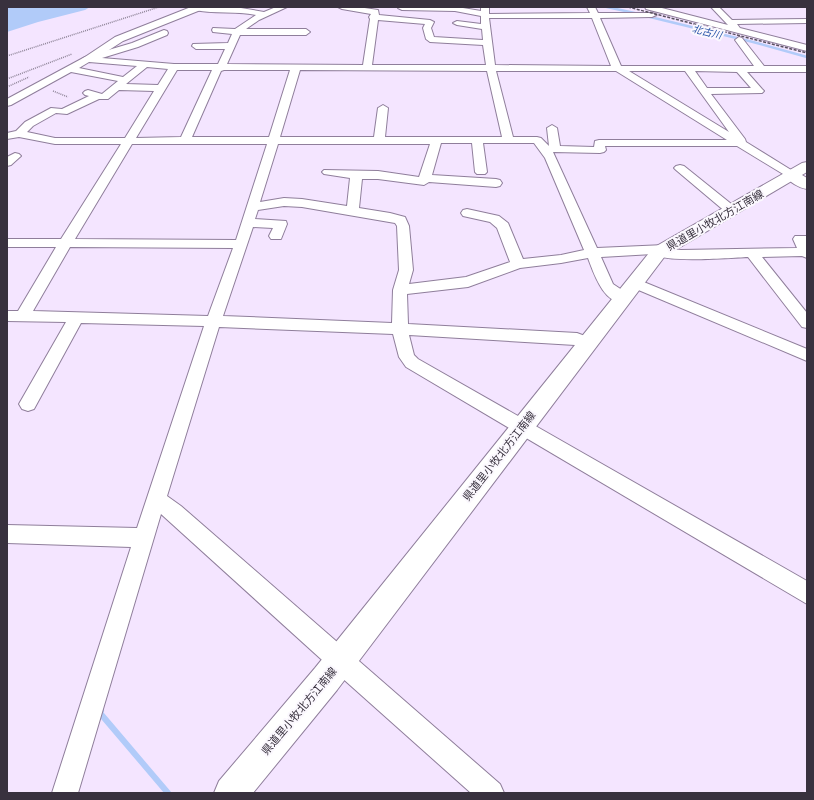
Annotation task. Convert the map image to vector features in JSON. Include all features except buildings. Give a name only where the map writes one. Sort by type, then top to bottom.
[{"type":"main road","name":"県道里小牧北方江南線","points":[[231,793],[340,661],[521,427],[662,250],[731,210],[802,175]]},
{"type":"street","points":[[185,140],[237,32],[256,18],[283,7]]},
{"type":"street","points":[[342,7],[374,14],[432,19],[428,28],[430,39],[443,44],[486,43]]},
{"type":"street","points":[[714,7],[736,29]]},
{"type":"street","points":[[7,103],[57,77],[119,39],[199,8],[211,10],[241,10],[264,14]]},
{"type":"street","points":[[374,14],[389,8],[455,9],[485,12],[593,11],[641,16],[654,12],[708,22],[807,48]]},
{"type":"street","points":[[593,11],[617,68],[739,143],[802,175]]},
{"type":"street","points":[[485,12],[486,43],[490,68],[508,140]]},
{"type":"street","points":[[367,68],[374,14]]},
{"type":"street","points":[[708,22],[807,21]]},
{"type":"street","points":[[457,23],[486,27]]},
{"type":"street","points":[[216,30],[237,32],[306,32]]},
{"type":"street","points":[[88,59],[125,48],[164,33]]},
{"type":"street","points":[[739,40],[761,69]]},
{"type":"street","points":[[196,46],[231,46]]},
{"type":"street","points":[[427,58],[436,64]]},
{"type":"street","points":[[88,59],[174,68],[367,68],[436,64],[490,68],[807,69]]},
{"type":"street","points":[[71,98],[82,93],[88,93],[104,98],[144,65]]},
{"type":"street","points":[[65,793],[144,538],[214,320],[241,244],[296,67]]},
{"type":"street","points":[[23,316],[65,244],[174,68]]},
{"type":"street","points":[[688,69],[741,141],[739,143]]},
{"type":"street","points":[[705,91],[759,91],[740,69]]},
{"type":"street","points":[[69,70],[100,74],[121,83],[162,88]]},
{"type":"street","points":[[57,77],[72,81]]},
{"type":"street","points":[[7,136],[20,133],[29,124],[55,110],[64,112],[97,96]]},
{"type":"street","points":[[379,140],[383,108]]},
{"type":"street","points":[[481,172],[483,140],[486,127]]},
{"type":"street","points":[[552,128],[550,149],[551,158],[607,288],[628,291],[807,355]]},
{"type":"street","points":[[20,133],[26,136],[55,141],[537,140],[550,149],[600,150],[599,142],[739,143]]},
{"type":"street","points":[[328,172],[356,175],[378,175],[424,181],[437,140]]},
{"type":"street","points":[[680,168],[731,210]]},
{"type":"street","points":[[353,211],[356,175]]},
{"type":"street","points":[[425,178],[496,183]]},
{"type":"street","points":[[250,215],[284,202],[353,211],[400,220],[403,226],[406,270],[400,290],[400,330],[407,357],[412,363],[807,593]]},
{"type":"street","points":[[467,213],[494,219],[504,226],[518,264]]},
{"type":"street","points":[[250,215],[281,224],[276,236]]},
{"type":"street","points":[[7,243],[241,244]]},
{"type":"street","points":[[400,290],[468,282],[518,264],[567,258],[591,253],[662,250],[681,254],[752,253],[807,249]]},
{"type":"street","points":[[752,253],[807,323]]},
{"type":"street","points":[[7,316],[214,320],[577,339],[587,343]]},
{"type":"street","points":[[28,404],[77,317]]},
{"type":"street","points":[[157,500],[174,512],[340,661],[491,793]]},
{"type":"street","points":[[7,534],[144,538]]},
{"type":"path","points":[[7,56],[159,7]]},
{"type":"path","points":[[7,79],[74,54]]},
{"type":"path","points":[[38,87],[71,98]]},
{"type":"water","points":[[7,7],[90,7],[85,10],[38,22],[7,32]]},
{"type":"waterway","name":"北古川","points":[[607,7],[639,14]]},
{"type":"waterway","name":"北古川","points":[[646,16],[753,42],[807,57]]},
{"type":"waterway","points":[[101,711],[100,713],[168,793]]},
{"type":"tunnel","points":[[652,15],[656,12]]},
{"type":"railway","points":[[628,7],[807,53]]}]
